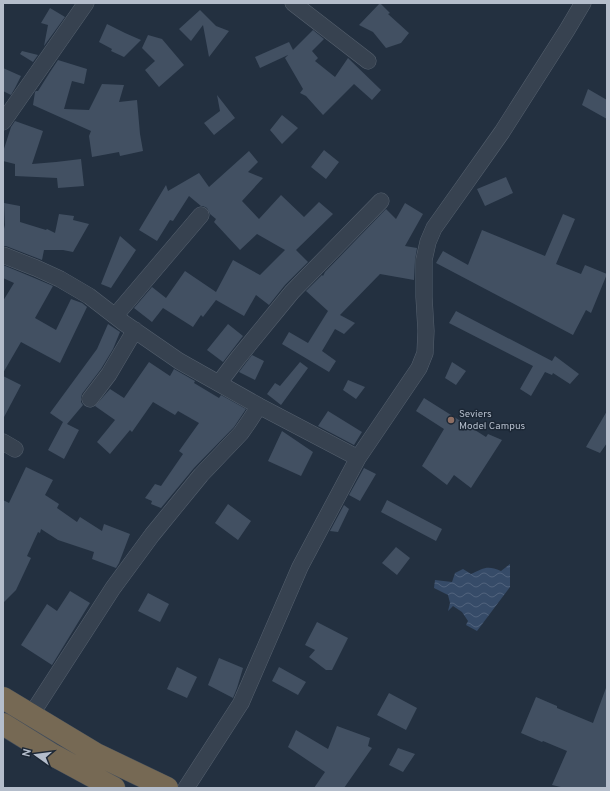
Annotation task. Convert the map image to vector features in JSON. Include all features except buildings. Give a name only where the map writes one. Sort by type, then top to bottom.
[{"type":"highway","points":[[3,698],[96,754],[167,788]]},
{"type":"highway","points":[[3,724],[53,755],[114,788]]},
{"type":"street","points":[[3,122],[86,3]]},
{"type":"street","points":[[293,3],[368,61]]},
{"type":"street","points":[[186,788],[241,704],[300,567],[358,458],[419,368],[425,353],[426,331],[424,260],[428,242],[434,228],[502,132],[583,3]]},
{"type":"street","points":[[219,383],[292,292],[381,201]]},
{"type":"street","points":[[115,316],[201,215]]},
{"type":"street","points":[[3,254],[60,279],[89,296],[179,361],[259,406],[358,458]]},
{"type":"street","points":[[90,399],[109,374],[135,330]]},
{"type":"street","points":[[31,715],[113,588],[152,535],[201,475],[241,433],[259,406]]},
{"type":"water","points":[[510,564],[510,587],[477,631],[466,625],[468,621],[462,612],[453,606],[448,611],[450,603],[448,595],[434,588],[435,580],[452,582],[455,573],[463,569],[471,574],[486,568],[501,571]]},
{"type":"place","name":"Seviers Model Campus","points":[[451,420]]}]
